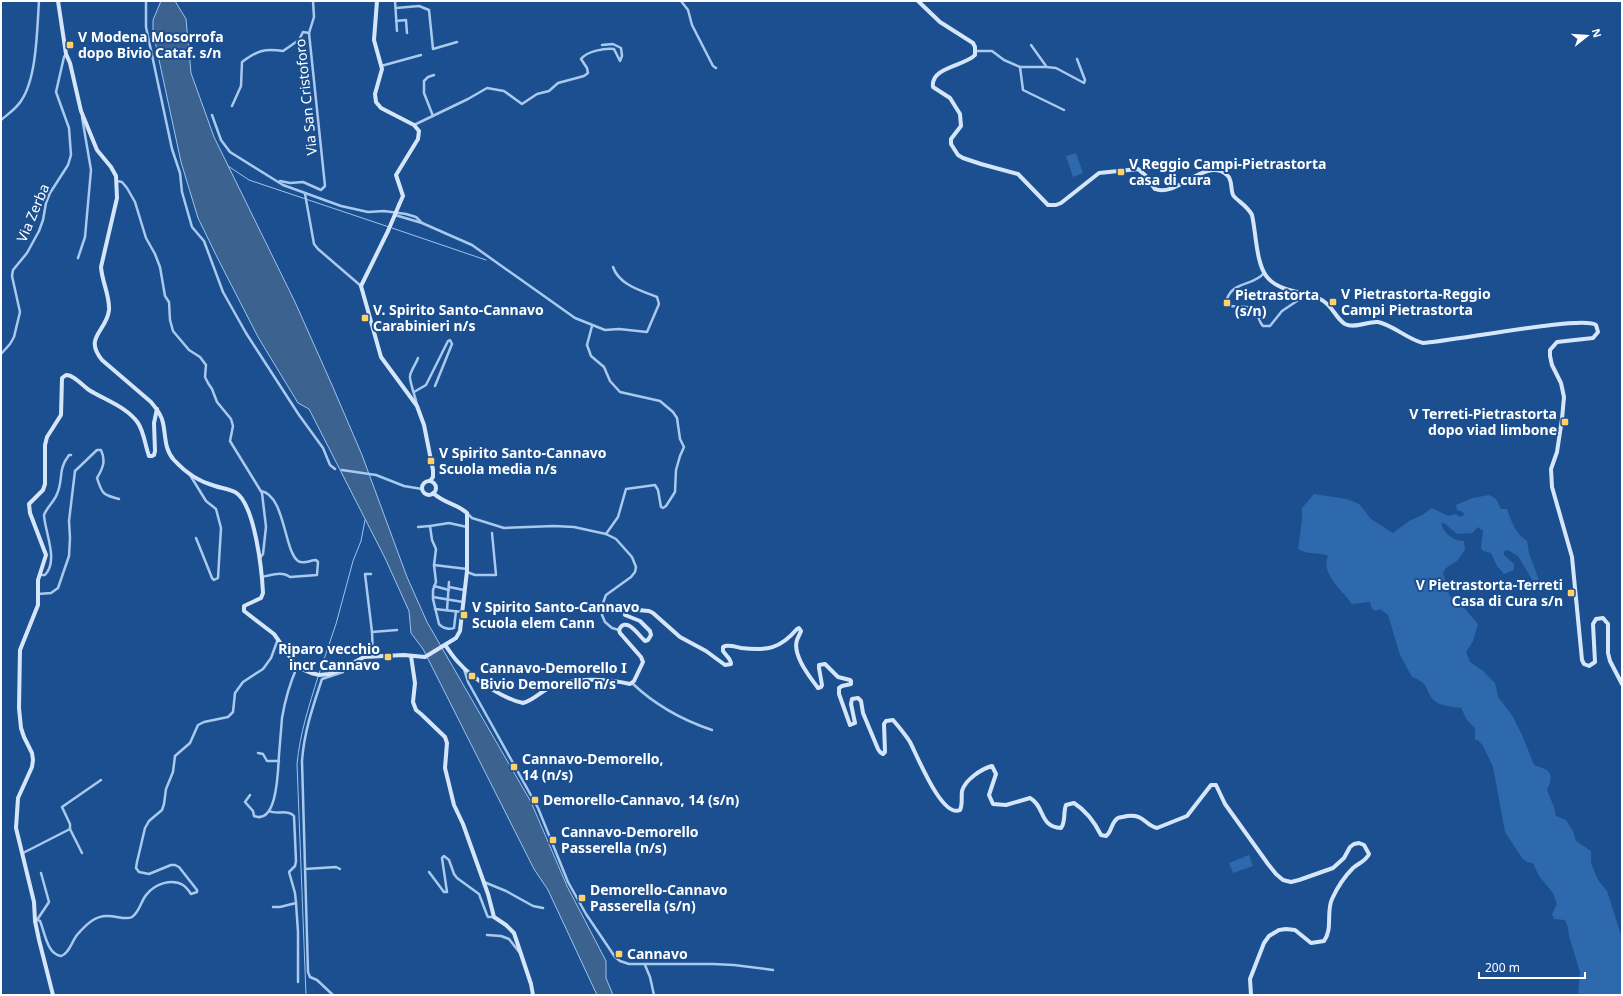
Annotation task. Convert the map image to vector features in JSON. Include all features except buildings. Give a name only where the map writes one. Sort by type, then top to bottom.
[{"type":"street","points":[[1,120],[17,107],[29,88],[34,60],[38,1]]},
{"type":"street","points":[[58,1],[66,54],[70,63],[81,112],[90,170],[85,237],[78,258]]},
{"type":"street","points":[[146,1],[148,34],[172,149],[180,173],[182,192],[192,227],[204,241],[223,292],[246,333],[299,415],[323,448],[330,465],[335,469]]},
{"type":"street","name":"Via San Cristoforo","points":[[278,181],[290,183],[303,182],[321,190],[324,188],[325,183],[309,33],[314,17],[313,1]]},
{"type":"street","points":[[361,286],[395,216],[403,196],[396,175],[418,139],[419,131],[413,125],[381,108],[376,102],[375,94],[382,70],[374,40],[377,1]]},
{"type":"street","points":[[396,1],[397,31]]},
{"type":"street","points":[[681,1],[688,10],[692,25],[713,66],[716,68]]},
{"type":"street","points":[[918,1],[940,22],[970,41],[975,47],[975,55],[972,58],[951,66],[937,74],[932,83],[933,87],[950,98],[960,114],[961,126],[951,139],[951,144],[963,158],[1018,174],[1044,202],[1056,205],[1066,200],[1094,176],[1104,172],[1138,169],[1145,175],[1155,189],[1163,190],[1172,189],[1208,170],[1220,171],[1227,175],[1230,179],[1233,194],[1249,209],[1252,215],[1261,263],[1264,273],[1272,283],[1320,299],[1327,303],[1346,324],[1352,326],[1378,322],[1385,324],[1410,339],[1422,343],[1554,324],[1594,324],[1598,330],[1595,336],[1557,342],[1550,350],[1551,360],[1561,383],[1564,397],[1557,452],[1551,469],[1552,487],[1572,557],[1583,662],[1589,666],[1596,662],[1593,624],[1596,619],[1603,618],[1608,624],[1608,653],[1610,661],[1622,684]]},
{"type":"street","points":[[396,8],[419,6],[429,10],[433,49],[457,42]]},
{"type":"street","points":[[396,21],[406,20],[407,33]]},
{"type":"street","points":[[232,106],[241,86],[242,62],[254,53],[262,50],[272,49],[283,51],[299,40],[303,32],[309,33]]},
{"type":"street","points":[[413,125],[434,116],[487,88],[504,91],[522,104],[537,94],[549,91],[558,84],[584,76],[588,73],[588,68],[581,59],[584,56],[607,48],[614,49],[620,61],[622,56],[621,48],[613,44],[602,45]]},
{"type":"street","points":[[1031,45],[1046,67]]},
{"type":"street","points":[[975,51],[992,51],[1004,60],[1020,67],[1046,67],[1063,71],[1084,83],[1085,80],[1077,59]]},
{"type":"street","name":"Via Zerba","points":[[1,354],[14,337],[20,312],[12,276],[13,270],[27,253],[39,231],[43,220],[46,202],[68,165],[71,156],[69,128],[56,92],[66,54]]},
{"type":"street","points":[[381,66],[421,54]]},
{"type":"street","points":[[1020,67],[1023,90],[1064,110]]},
{"type":"street","points":[[434,75],[428,77],[424,81],[424,93],[434,116]]},
{"type":"street","points":[[81,112],[97,150],[111,167],[117,181],[117,198],[101,267],[102,278],[109,302],[109,310],[107,317],[96,335],[94,346],[96,353],[157,409],[163,423],[168,451],[174,460],[202,482],[235,492],[240,496],[254,529],[260,558],[263,593],[261,598],[244,606],[244,611],[278,638],[297,667],[319,675],[342,669],[364,657],[425,657],[459,635],[467,571],[467,513]]},
{"type":"street","points":[[212,115],[221,140],[230,152],[283,185],[305,195],[341,206],[368,212],[384,211],[406,214],[416,217],[422,223]]},
{"type":"street","points":[[117,181],[122,182],[130,192],[135,202],[146,238],[160,267],[165,296],[169,302],[170,320],[173,331],[189,350],[200,357],[206,365],[206,377],[208,383],[218,402],[231,419],[233,426],[230,442],[261,491],[266,527],[264,554],[260,558]]},
{"type":"street","points":[[305,195],[314,244],[361,286],[381,357],[417,406]]},
{"type":"street","points":[[395,216],[422,223],[472,246],[575,318],[592,326],[605,330],[619,329],[645,332],[649,330],[659,304],[657,297],[631,286],[615,273],[613,267]]},
{"type":"street","points":[[1264,273],[1257,279],[1235,288],[1227,299],[1231,306],[1252,309],[1256,312],[1263,326],[1270,326],[1282,311],[1300,299],[1303,294]]},
{"type":"street","points":[[592,326],[587,345],[591,356],[604,367],[610,381],[620,392],[660,401],[673,412],[677,418],[680,439],[684,447],[676,470],[675,492],[664,507],[661,507],[656,486],[626,489],[620,513],[614,525],[606,534]]},
{"type":"street","points":[[414,392],[426,384],[448,341],[450,340],[452,344],[435,386]]},
{"type":"street","points":[[418,358],[409,380],[424,425],[432,464],[433,477],[430,481],[424,483],[422,489]]},
{"type":"street","points":[[53,995],[36,920],[34,902],[16,828],[18,798],[32,767],[33,760],[32,753],[21,728],[19,708],[20,650],[38,604],[38,580],[46,555],[30,513],[29,504],[43,490],[45,484],[45,445],[47,437],[61,415],[62,378],[66,375],[70,375],[88,389],[117,405],[138,422],[149,456],[152,456],[155,451],[154,417],[157,409]]},
{"type":"street","points":[[38,594],[51,593],[58,588],[70,556],[69,515],[75,471],[97,450],[101,450],[104,457],[102,470],[97,478],[101,490],[105,495],[119,499]]},
{"type":"street","points":[[40,574],[45,576],[48,572],[50,563],[50,550],[44,515],[57,495],[60,486],[62,464],[71,455]]},
{"type":"street","points":[[342,470],[376,475],[404,486],[422,489],[423,492],[428,495],[433,494],[440,500],[462,508],[472,518],[504,528],[554,526],[574,527],[606,534],[620,542],[632,557],[636,567],[635,572],[631,577],[606,595],[603,603],[602,615],[605,622],[612,628],[619,630],[641,657],[643,662],[632,683]]},
{"type":"street","points":[[189,473],[206,501],[216,509],[221,528],[222,536],[218,578],[214,580],[196,538]]},
{"type":"street","points":[[430,481],[436,488],[433,494]]},
{"type":"street","points":[[261,491],[266,492],[272,499],[285,525],[290,546],[298,561],[305,563],[316,560],[318,569],[317,575],[290,576],[287,574],[278,574],[262,577]]},
{"type":"street","points":[[418,527],[449,523],[468,527]]},
{"type":"street","points":[[430,526],[432,540],[436,549],[434,565],[436,582],[433,597],[438,624],[451,629],[456,625],[456,611]]},
{"type":"street","points":[[434,565],[467,571],[475,575],[496,575],[492,534]]},
{"type":"street","points":[[371,574],[365,574],[372,632],[373,657]]},
{"type":"street","points":[[447,610],[449,600],[449,582]]},
{"type":"street","points":[[434,586],[465,590]]},
{"type":"street","points":[[433,597],[463,602]]},
{"type":"street","points":[[619,630],[621,627],[629,626],[636,630],[643,639],[648,640],[651,637],[650,631],[640,621],[625,615],[625,611],[629,608],[648,611],[653,613],[680,637],[706,651],[725,666],[728,666],[731,664],[731,660],[723,651],[725,646],[758,650],[769,648],[785,642],[797,629],[800,629],[801,632],[796,646],[804,670],[818,688],[822,685],[819,668],[819,665],[822,664],[824,664],[838,677],[852,681],[850,684],[839,688],[839,694],[850,725],[855,723],[851,704],[852,699],[858,698],[862,701],[863,713],[878,749],[884,754],[884,724],[886,720],[893,720],[910,742],[926,776],[940,799],[945,806],[957,812],[962,806],[962,790],[965,784],[982,771],[992,766],[996,774],[989,795],[993,804],[1006,805],[1030,798],[1037,803],[1046,821],[1051,826],[1061,828],[1063,825],[1063,811],[1066,805],[1070,802],[1074,803],[1078,805],[1096,825],[1101,835],[1106,836],[1109,833],[1114,821],[1118,818],[1138,816],[1157,828],[1188,816],[1211,785],[1216,785],[1225,804],[1268,864],[1283,880],[1291,882],[1333,868],[1344,858],[1350,847],[1354,844],[1359,842],[1364,845],[1369,854],[1367,858],[1345,877],[1331,900],[1328,936],[1324,941],[1311,943],[1295,930],[1279,930],[1269,936],[1264,943],[1250,979],[1251,995]]},
{"type":"street","points":[[435,609],[462,612]]},
{"type":"street","points":[[372,632],[397,630]]},
{"type":"street","points":[[36,920],[40,921],[52,952],[56,956],[61,956],[67,952],[82,930],[93,920],[107,915],[127,919],[133,917],[138,911],[146,895],[158,885],[168,882],[175,882],[184,885],[191,894],[196,892],[197,890],[193,883],[186,877],[179,867],[175,865],[171,865],[149,874],[139,872],[136,868],[136,862],[145,828],[149,821],[162,810],[166,789],[173,772],[175,756],[190,743],[198,725],[204,722],[228,717],[233,712],[234,693],[243,682],[263,669],[271,658],[278,638]]},
{"type":"street","points":[[444,645],[464,668],[507,697],[523,703],[550,687],[568,682],[612,680],[632,683],[641,691],[680,717],[691,723],[712,730]]},
{"type":"street","points":[[411,656],[415,683],[413,702],[416,710],[445,737],[447,743],[446,768],[454,805],[463,824],[484,882],[494,917]]},
{"type":"street","points":[[250,795],[245,802],[253,811],[254,816],[263,816],[269,811],[276,790],[282,717],[288,691],[297,667]]},
{"type":"street","points":[[464,668],[468,682],[538,808],[568,882],[586,914],[620,962],[645,965],[720,964],[773,970]]},
{"type":"street","points":[[333,995],[317,980],[310,977],[308,972],[302,761],[303,742],[322,679],[343,672],[342,669]]},
{"type":"street","points":[[258,753],[263,754],[267,761],[279,761]]},
{"type":"street","points":[[82,853],[70,829],[70,824],[62,807],[101,780]]},
{"type":"street","points":[[269,811],[290,813],[294,816],[296,861],[289,872],[295,893],[296,903],[298,932],[298,982]]},
{"type":"street","points":[[23,853],[70,829]]},
{"type":"street","points":[[429,872],[439,887],[446,892],[442,858],[444,856],[449,860],[454,874],[479,894],[488,917],[494,917],[506,925],[514,933],[531,984],[533,995]]},
{"type":"street","points":[[305,869],[336,866],[340,869]]},
{"type":"street","points":[[36,920],[49,902],[42,873]]},
{"type":"street","points":[[484,882],[506,891],[533,906],[543,908]]},
{"type":"street","points":[[273,907],[296,903]]},
{"type":"street","points":[[487,935],[500,936],[509,939],[517,951],[521,954]]},
{"type":"street","points":[[645,965],[650,977],[654,995]]},
{"type":"shaded area","points":[[161,1],[175,1],[186,19],[191,73],[214,137],[295,302],[332,385],[362,455],[407,577],[427,622],[531,802],[567,886],[606,961],[606,978],[613,995],[597,995],[548,890],[534,869],[423,649],[411,633],[409,611],[385,558],[309,409],[298,403],[258,337],[198,218],[181,162],[153,32],[153,20]]},
{"type":"shaded area","points":[[1076,153],[1083,173],[1073,177],[1066,156]]},
{"type":"shaded area","points":[[1314,494],[1347,499],[1359,504],[1371,519],[1393,533],[1409,521],[1432,508],[1448,516],[1456,514],[1460,517],[1464,515],[1463,512],[1457,510],[1456,505],[1473,498],[1489,495],[1496,499],[1501,509],[1507,509],[1512,523],[1517,531],[1527,541],[1529,553],[1540,583],[1540,588],[1537,588],[1518,556],[1508,550],[1504,551],[1504,555],[1514,564],[1514,570],[1504,574],[1497,566],[1491,553],[1483,551],[1481,548],[1483,531],[1478,527],[1472,533],[1457,534],[1444,523],[1441,524],[1450,536],[1456,540],[1464,541],[1465,550],[1457,561],[1446,568],[1443,573],[1449,595],[1465,609],[1478,624],[1473,641],[1466,652],[1470,662],[1483,671],[1495,683],[1498,697],[1512,715],[1523,737],[1534,765],[1544,768],[1550,773],[1551,779],[1547,790],[1556,816],[1566,820],[1573,831],[1576,841],[1591,851],[1591,863],[1598,880],[1607,891],[1622,938],[1622,995],[1578,995],[1580,972],[1569,936],[1568,927],[1565,920],[1554,919],[1552,914],[1557,904],[1553,893],[1539,876],[1533,863],[1527,862],[1522,858],[1505,832],[1493,767],[1483,746],[1478,740],[1475,740],[1475,728],[1467,720],[1461,708],[1436,702],[1432,699],[1425,686],[1412,677],[1400,655],[1388,615],[1380,609],[1376,611],[1372,609],[1370,602],[1352,604],[1329,575],[1326,562],[1328,556],[1298,549],[1302,508]]},
{"type":"shaded area","points":[[1249,855],[1253,866],[1233,873],[1229,863]]},
{"type":"waterway","points":[[228,166],[249,180],[389,227]]},
{"type":"waterway","points":[[392,228],[486,260]]},
{"type":"waterway","points":[[319,674],[336,624],[353,561],[361,541],[365,520]]},
{"type":"waterway","points":[[306,995],[297,764],[308,709],[318,677]]},
{"type":"place","name":"V Modena Mosorrofa dopo Bivio Cataf. s/n","points":[[70,45]]},
{"type":"place","name":"V Reggio Campi-Pietrastorta casa di cura","points":[[1121,172]]},
{"type":"place","name":"V Pietrastorta-Reggio Campi Pietrastorta","points":[[1333,302]]},
{"type":"place","name":"Pietrastorta (s/n)","points":[[1227,303]]},
{"type":"place","name":"V. Spirito Santo-Cannavo Carabinieri n/s","points":[[365,318]]},
{"type":"place","name":"V Terreti-Pietrastorta dopo viad limbone","points":[[1565,422]]},
{"type":"place","name":"V Spirito Santo-Cannavo Scuola media n/s","points":[[431,461]]},
{"type":"place","name":"V Pietrastorta-Terreti Casa di Cura s/n","points":[[1571,593]]},
{"type":"place","name":"V Spirito Santo-Cannavo Scuola elem Cann","points":[[464,615]]},
{"type":"place","name":"Riparo vecchio incr Cannavo","points":[[388,657]]},
{"type":"place","name":"Cannavo-Demorello I Bivio Demorello n/s","points":[[472,676]]},
{"type":"place","name":"Cannavo-Demorello, 14 (n/s)","points":[[514,767]]},
{"type":"place","name":"Demorello-Cannavo, 14 (s/n)","points":[[535,800]]},
{"type":"place","name":"Cannavo-Demorello Passerella (n/s)","points":[[553,840]]},
{"type":"place","name":"Demorello-Cannavo Passerella (s/n)","points":[[582,898]]},
{"type":"place","name":"Cannavo","points":[[619,954]]}]
